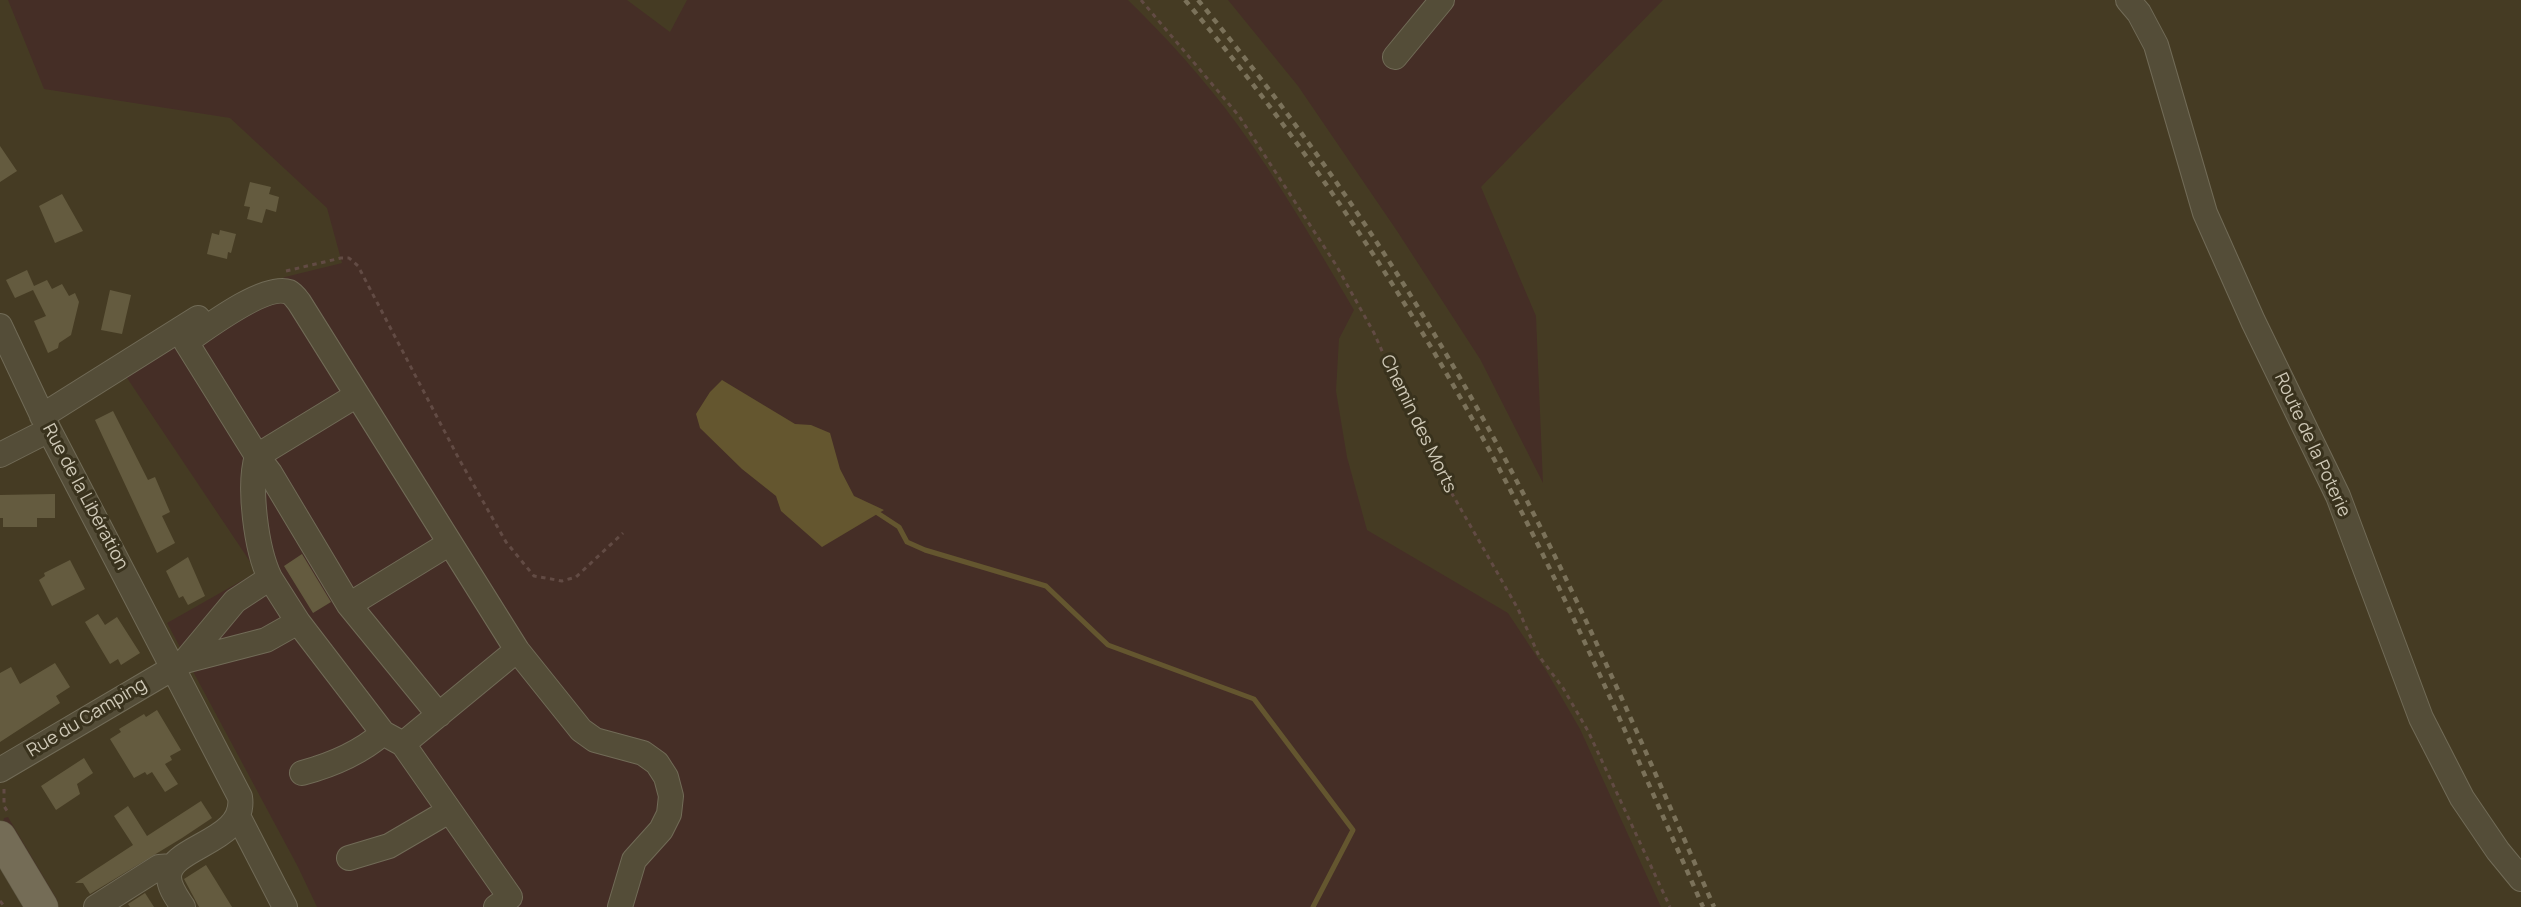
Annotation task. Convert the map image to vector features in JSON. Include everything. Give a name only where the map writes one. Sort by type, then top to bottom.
[{"type":"main road","points":[[0,837],[42,907]]},
{"type":"main road","points":[[0,882],[23,907]]},
{"type":"street","points":[[1395,57],[1442,0]]},
{"type":"street","name":"Route de la Poterie","points":[[2127,0],[2139,13],[2156,45],[2205,213],[2253,321],[2338,496],[2414,703],[2462,798],[2493,844],[2521,879]]},
{"type":"street","points":[[0,455],[214,308],[267,280]]},
{"type":"street","points":[[439,715],[349,605],[270,473],[186,342],[229,313],[275,292],[289,292],[294,295],[517,650],[581,730],[595,740],[643,753],[657,763],[666,777],[671,796],[669,814],[661,830],[634,860],[620,907]]},
{"type":"street","name":"Rue de la Libération","points":[[0,326],[46,423],[179,664],[237,791],[241,804],[238,816]]},
{"type":"street","points":[[357,394],[257,456],[252,477],[253,504],[265,568],[298,622],[393,738],[449,811],[508,904]]},
{"type":"street","points":[[349,605],[450,543]]},
{"type":"street","points":[[179,664],[235,601],[270,578]]},
{"type":"street","points":[[179,664],[266,640],[298,622]]},
{"type":"street","points":[[302,772],[393,738],[439,715],[517,650]]},
{"type":"street","name":"Rue du Camping","points":[[0,770],[179,664]]},
{"type":"street","points":[[349,858],[389,846],[449,811]]},
{"type":"street","points":[[96,907],[159,867],[172,866],[220,834],[238,816],[285,907]]},
{"type":"street","points":[[172,866],[170,883],[183,907]]},
{"type":"path","name":"Chemin des Morts","points":[[1141,0],[1239,116],[1336,265],[1374,333],[1423,443],[1513,601],[1539,656],[1567,694],[1588,731],[1670,907]]},
{"type":"path","points":[[267,280],[292,268],[334,259],[349,258],[358,266],[459,459],[500,531],[534,576],[562,581],[576,577],[623,533]]},
{"type":"path","points":[[0,901],[5,907]]},
{"type":"shaded area","points":[[8,0],[627,0],[670,32],[687,0],[1128,0],[1185,60],[1237,124],[1283,192],[1354,310],[1339,339],[1336,391],[1347,457],[1367,530],[1508,613],[1547,672],[1580,729],[1661,907],[317,907],[298,867],[167,623],[257,572],[125,375],[235,304],[285,277],[342,263],[327,208],[230,118],[44,89]]},
{"type":"shaded area","points":[[1228,0],[1663,0],[1481,187],[1536,316],[1543,483],[1480,359],[1397,231],[1298,86]]},
{"type":"shaded area","points":[[722,380],[795,424],[811,425],[830,433],[840,469],[854,496],[884,510],[822,547],[781,511],[776,496],[742,469],[700,428],[696,414],[710,392]]},
{"type":"shaded area","points":[[8,817],[58,901],[51,899],[2,826],[4,818]]},
{"type":"building","points":[[0,146],[17,171],[0,182]]},
{"type":"building","points":[[250,182],[271,187],[269,194],[279,197],[276,212],[266,209],[262,223],[247,219],[250,207],[244,206]]},
{"type":"building","points":[[62,194],[83,231],[55,243],[39,206]]},
{"type":"building","points":[[220,230],[236,234],[227,259],[207,254],[212,233],[219,235]]},
{"type":"building","points":[[27,270],[34,286],[47,280],[52,289],[62,284],[69,296],[75,293],[79,302],[71,335],[59,343],[58,348],[48,353],[34,321],[46,316],[33,290],[15,298],[6,280]]},
{"type":"building","points":[[110,290],[131,295],[122,334],[101,330]]},
{"type":"building","points":[[113,411],[148,480],[155,477],[170,512],[162,516],[175,543],[157,553],[95,420]]},
{"type":"building","points":[[55,494],[55,518],[37,518],[37,527],[3,527],[3,518],[0,518],[0,495]]},
{"type":"building","points":[[302,554],[331,602],[313,613],[284,566]]},
{"type":"building","points":[[188,557],[205,596],[188,605],[183,596],[179,598],[166,571]]},
{"type":"building","points":[[70,560],[85,589],[52,606],[39,580],[45,576],[44,573]]},
{"type":"building","points":[[98,614],[105,625],[117,617],[140,653],[121,665],[118,659],[110,664],[85,622]]},
{"type":"building","points":[[55,663],[70,687],[56,696],[60,703],[0,742],[0,673],[11,667],[20,684]]},
{"type":"building","points":[[157,710],[181,750],[170,756],[172,760],[165,764],[178,784],[165,792],[152,772],[147,775],[145,772],[134,778],[110,739],[121,732],[119,729],[144,714],[146,717]]},
{"type":"building","points":[[84,758],[93,773],[77,784],[80,794],[56,810],[41,786]]},
{"type":"building","points":[[201,801],[212,818],[182,838],[90,894],[83,883],[75,883],[133,845],[114,816],[128,806],[147,836]]},
{"type":"building","points":[[206,865],[232,907],[199,907],[184,879]]},
{"type":"building","points":[[145,893],[154,907],[130,907],[128,904]]},
{"type":"waterway","points":[[873,510],[899,527],[907,542],[925,550],[1046,586],[1108,645],[1254,699],[1353,830],[1313,907]]},
{"type":"railway","points":[[1185,0],[1269,105],[1347,214],[1453,385],[1516,501],[1572,615],[1703,907]]},
{"type":"railway","points":[[1198,0],[1279,103],[1356,210],[1460,378],[1523,493],[1581,610],[1714,907]]}]
